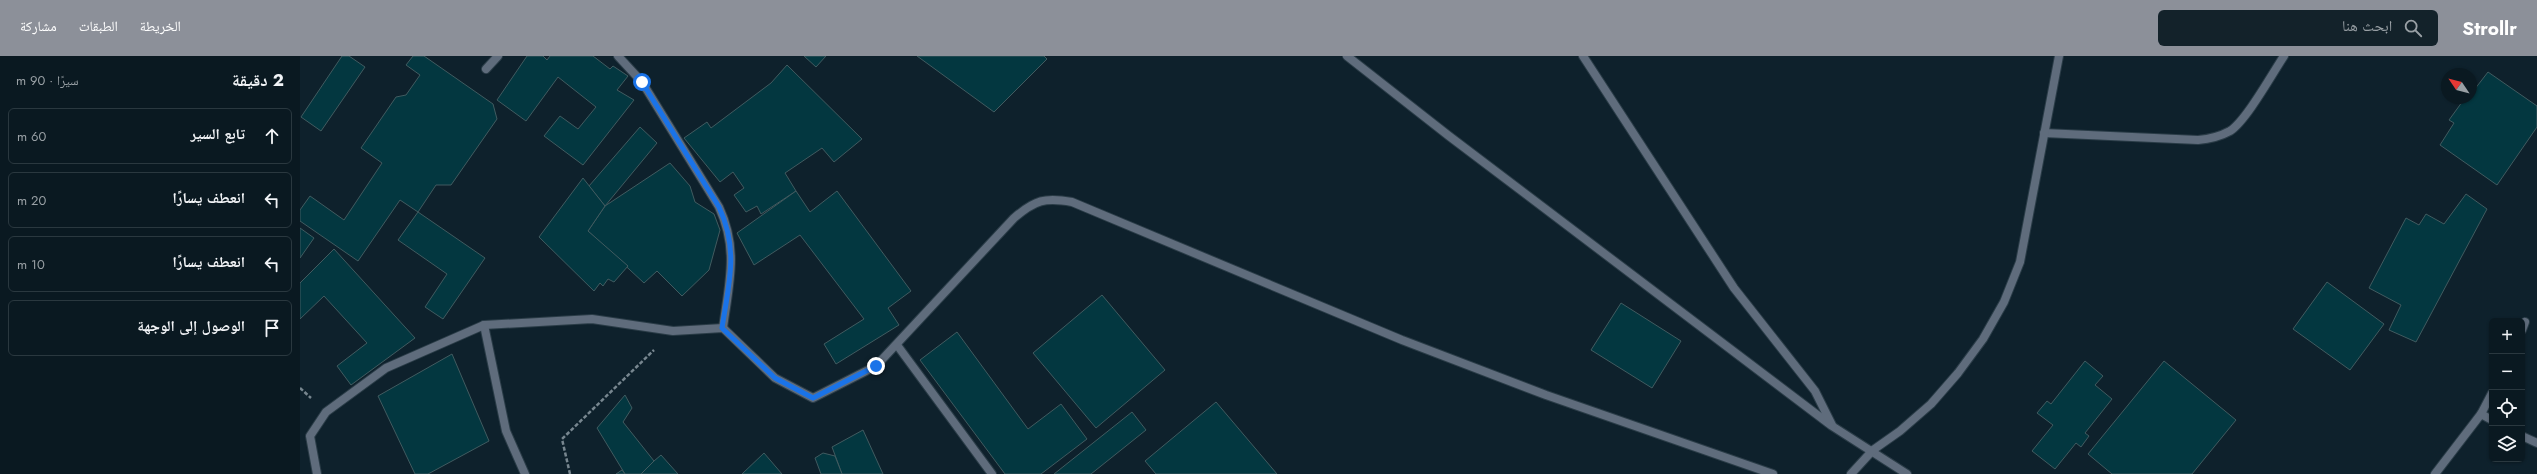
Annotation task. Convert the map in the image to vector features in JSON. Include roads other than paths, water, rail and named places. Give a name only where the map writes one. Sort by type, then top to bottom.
[{"type":"street","points":[[486,69],[498,56]]},
{"type":"street","points":[[618,56],[642,82],[719,207],[726,222],[732,256],[722,328]]},
{"type":"street","points":[[1347,56],[1449,136],[1832,426],[1873,450],[1907,474]]},
{"type":"street","points":[[1583,56],[1734,288],[1815,391],[1832,426]]},
{"type":"street","points":[[1851,474],[1873,450],[1900,431],[1931,404],[1958,373],[1983,339],[2004,302],[2020,262],[2059,56]]},
{"type":"street","points":[[2044,133],[2198,140],[2215,138],[2232,130],[2244,116],[2284,56]]},
{"type":"street","points":[[317,474],[310,436],[326,412],[386,368],[484,325],[592,319],[673,331],[722,328],[775,378],[813,398],[876,366],[1014,218],[1030,204],[1051,198],[1072,202],[1402,340],[1546,395],[1773,474]]},
{"type":"street","points":[[484,325],[506,431],[526,474]]},
{"type":"street","points":[[897,345],[992,474]]},
{"type":"street","points":[[2435,474],[2481,414],[2489,399]]},
{"type":"street","points":[[2481,414],[2489,418]]},
{"type":"street","points":[[2525,438],[2537,444]]}]
